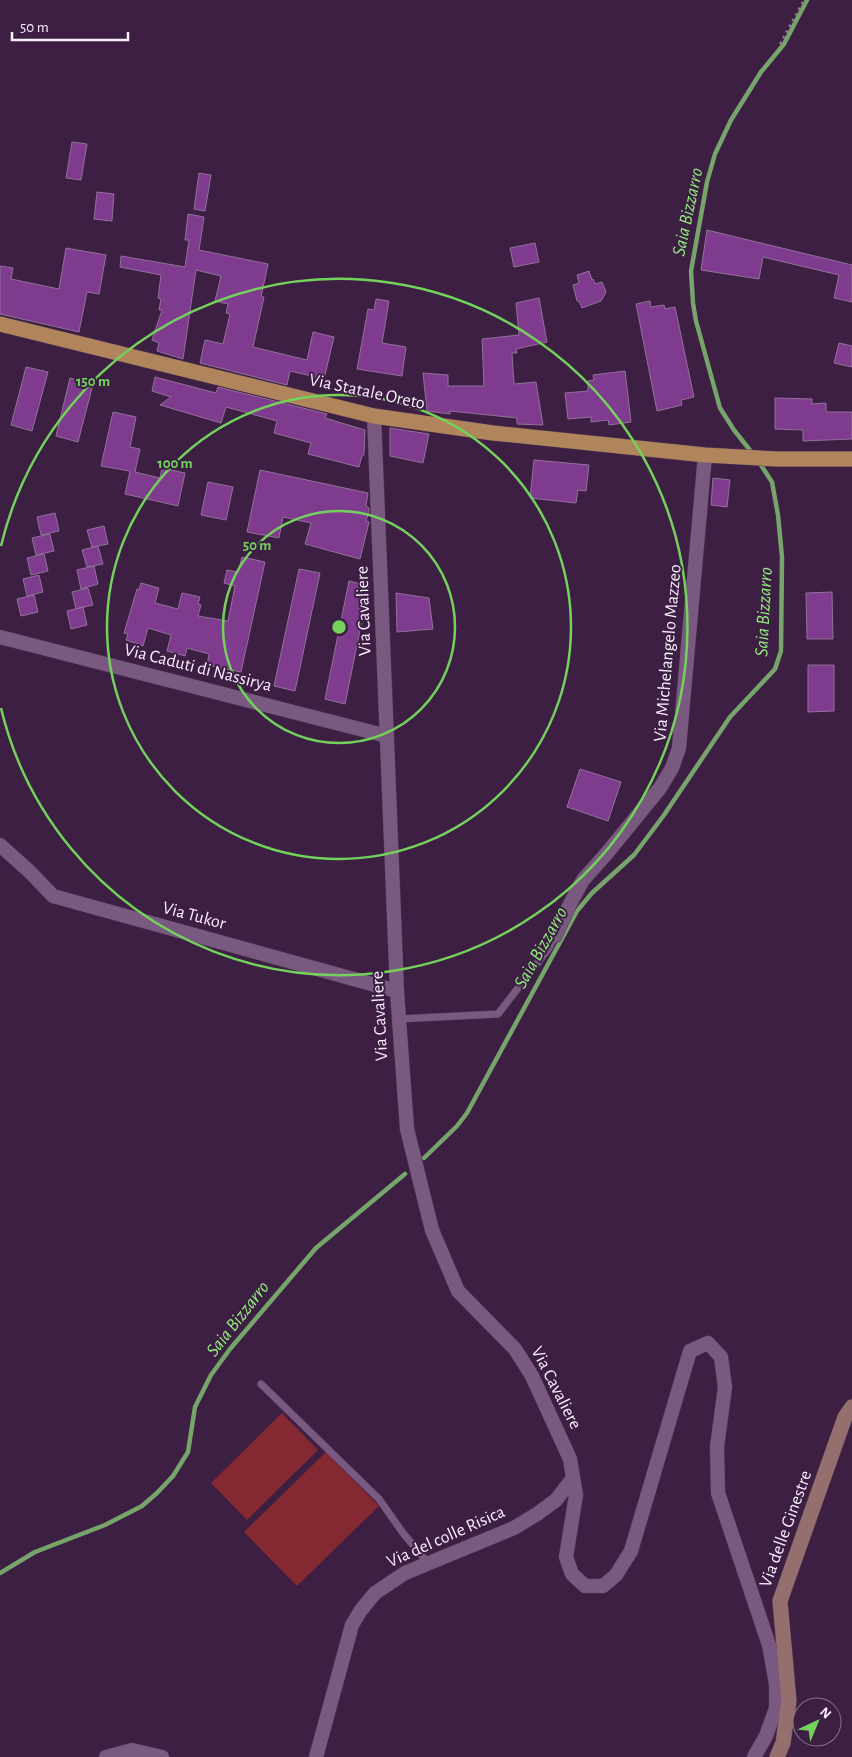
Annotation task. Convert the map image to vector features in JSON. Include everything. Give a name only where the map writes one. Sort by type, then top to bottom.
[{"type":"main road","name":"Via Statale Oreto","points":[[0,324],[374,416],[493,433],[704,455],[777,459],[852,459]]},
{"type":"street","name":"Via Cavaliere","points":[[374,416],[398,1019],[407,1129],[432,1230],[458,1291],[515,1349],[532,1376],[570,1459],[576,1495],[566,1557],[572,1574],[585,1586],[603,1586],[616,1575],[631,1552],[690,1351],[708,1343],[721,1357],[725,1387],[717,1446],[718,1493],[770,1645],[776,1684],[776,1708],[766,1736],[754,1757]]},
{"type":"street","name":"Via Michelangelo Mazzeo","points":[[555,936],[583,880],[608,853],[660,788],[672,768],[680,748],[704,455]]},
{"type":"street","name":"Via Caduti di Nassirya","points":[[0,636],[388,736]]},
{"type":"street","name":"Via Tukor","points":[[0,845],[53,896],[397,991]]},
{"type":"street","name":"Via delle Ginestre","points":[[777,1757],[783,1743],[789,1700],[780,1601],[846,1417],[852,1407]]},
{"type":"street","name":"Via del colle Risica","points":[[316,1757],[352,1625],[375,1593],[405,1573],[514,1528],[556,1500],[573,1478]]},
{"type":"street","points":[[106,1757],[132,1750],[162,1757]]},
{"type":"lane","points":[[398,1019],[498,1014],[549,948],[555,936]]},
{"type":"lane","points":[[261,1384],[379,1499],[403,1533],[428,1563]]},
{"type":"path","points":[[780,44],[804,0]]},
{"type":"shaded area","points":[[282,1413],[318,1450],[247,1520],[211,1483]]},
{"type":"shaded area","points":[[326,1452],[379,1506],[297,1586],[244,1532]]},
{"type":"building","points":[[72,142],[87,144],[81,180],[66,178]]},
{"type":"building","points":[[199,173],[211,175],[205,211],[194,209]]},
{"type":"building","points":[[97,192],[114,194],[112,221],[94,219]]},
{"type":"building","points":[[188,214],[204,217],[199,250],[268,264],[261,297],[264,297],[253,347],[307,360],[313,332],[334,337],[324,379],[290,371],[287,385],[200,363],[205,340],[223,344],[230,314],[226,313],[228,304],[215,301],[221,276],[196,270],[183,359],[157,351],[159,343],[152,340],[162,310],[159,310],[161,299],[158,298],[161,275],[120,267],[121,256],[185,267],[189,240],[185,240]]},
{"type":"building","points":[[707,230],[852,265],[852,302],[834,298],[839,275],[763,257],[759,279],[701,270]]},
{"type":"building","points":[[535,243],[539,262],[514,267],[510,248]]},
{"type":"building","points":[[66,248],[106,255],[99,294],[87,292],[79,332],[0,314],[0,266],[13,268],[11,279],[59,289]]},
{"type":"building","points":[[589,271],[595,284],[602,282],[606,292],[601,301],[582,308],[579,301],[577,301],[573,285],[579,283],[577,275]]},
{"type":"building","points":[[539,298],[547,342],[516,349],[517,353],[512,353],[514,384],[536,382],[543,425],[517,424],[517,418],[450,411],[450,414],[427,411],[423,373],[448,375],[448,386],[484,386],[482,339],[519,335],[516,303]]},
{"type":"building","points":[[376,299],[389,301],[382,343],[406,347],[402,376],[357,369],[368,309],[374,310]]},
{"type":"building","points":[[650,301],[651,307],[664,305],[665,309],[675,307],[694,397],[681,400],[682,405],[657,411],[636,304]]},
{"type":"building","points":[[839,343],[852,346],[852,367],[834,363]]},
{"type":"building","points":[[26,367],[48,372],[32,431],[11,425]]},
{"type":"building","points":[[625,371],[631,422],[609,425],[608,420],[591,422],[591,417],[568,419],[565,393],[588,391],[588,381],[594,380],[593,375]]},
{"type":"building","points":[[155,377],[216,393],[218,387],[327,414],[325,418],[365,430],[364,455],[359,467],[308,454],[311,443],[274,433],[277,421],[226,407],[221,423],[160,405],[171,397],[152,391]]},
{"type":"building","points":[[70,378],[93,384],[78,442],[56,436]]},
{"type":"building","points":[[775,398],[812,399],[812,404],[826,403],[826,412],[852,412],[852,439],[803,441],[803,430],[775,429]]},
{"type":"building","points":[[113,412],[136,417],[130,447],[140,449],[135,472],[160,478],[162,468],[185,473],[178,506],[125,494],[130,471],[101,466]]},
{"type":"building","points":[[390,428],[429,434],[423,463],[390,456]]},
{"type":"building","points":[[534,460],[589,465],[586,491],[578,490],[576,503],[530,498]]},
{"type":"building","points":[[260,470],[368,493],[366,506],[369,508],[369,512],[366,521],[369,522],[360,559],[305,544],[311,523],[283,517],[279,538],[247,532]]},
{"type":"building","points":[[713,478],[730,480],[727,507],[711,505]]},
{"type":"building","points":[[208,482],[233,487],[226,520],[201,515]]},
{"type":"building","points":[[55,513],[59,531],[41,535],[37,517]]},
{"type":"building","points":[[104,526],[108,544],[92,547],[87,530]]},
{"type":"building","points":[[50,534],[54,551],[36,555],[32,538]]},
{"type":"building","points":[[98,546],[103,564],[87,567],[82,550]]},
{"type":"building","points":[[44,554],[48,571],[31,575],[27,558]]},
{"type":"building","points":[[242,557],[265,562],[241,672],[207,665],[209,654],[187,648],[185,656],[167,651],[171,635],[148,628],[143,646],[126,640],[128,634],[124,633],[137,589],[139,590],[141,583],[159,588],[155,603],[178,609],[182,593],[200,597],[198,604],[201,605],[198,616],[228,621],[235,586],[224,583],[227,570],[238,572]]},
{"type":"building","points":[[94,566],[98,584],[81,589],[77,570]]},
{"type":"building","points":[[299,569],[320,573],[295,691],[274,686]]},
{"type":"building","points":[[39,575],[43,592],[27,596],[23,579]]},
{"type":"building","points":[[349,581],[369,586],[345,704],[325,699]]},
{"type":"building","points":[[88,588],[93,605],[76,609],[72,592]]},
{"type":"building","points":[[832,592],[833,639],[807,639],[806,593]]},
{"type":"building","points":[[396,593],[429,598],[433,629],[397,632]]},
{"type":"building","points":[[34,595],[38,612],[21,616],[17,599]]},
{"type":"building","points":[[83,607],[87,625],[71,629],[67,611]]},
{"type":"building","points":[[808,665],[834,665],[834,711],[808,712]]},
{"type":"building","points":[[580,769],[621,782],[608,821],[567,807]]},
{"type":"waterway","name":"Saia Bizzarro","points":[[753,454],[720,408],[696,321],[691,271],[707,182],[715,154],[731,120],[761,72],[784,44],[807,0]]},
{"type":"waterway","name":"Saia Bizzarro","points":[[424,1158],[457,1126],[467,1113],[577,911],[592,893],[634,855],[664,815],[730,717],[775,669],[781,651],[782,557],[778,515],[772,482],[759,462]]},
{"type":"waterway","name":"Saia Bizzarro","points":[[0,1573],[35,1552],[105,1525],[142,1506],[157,1493],[173,1476],[188,1452],[195,1407],[211,1375],[230,1349],[316,1248],[405,1174]]}]
